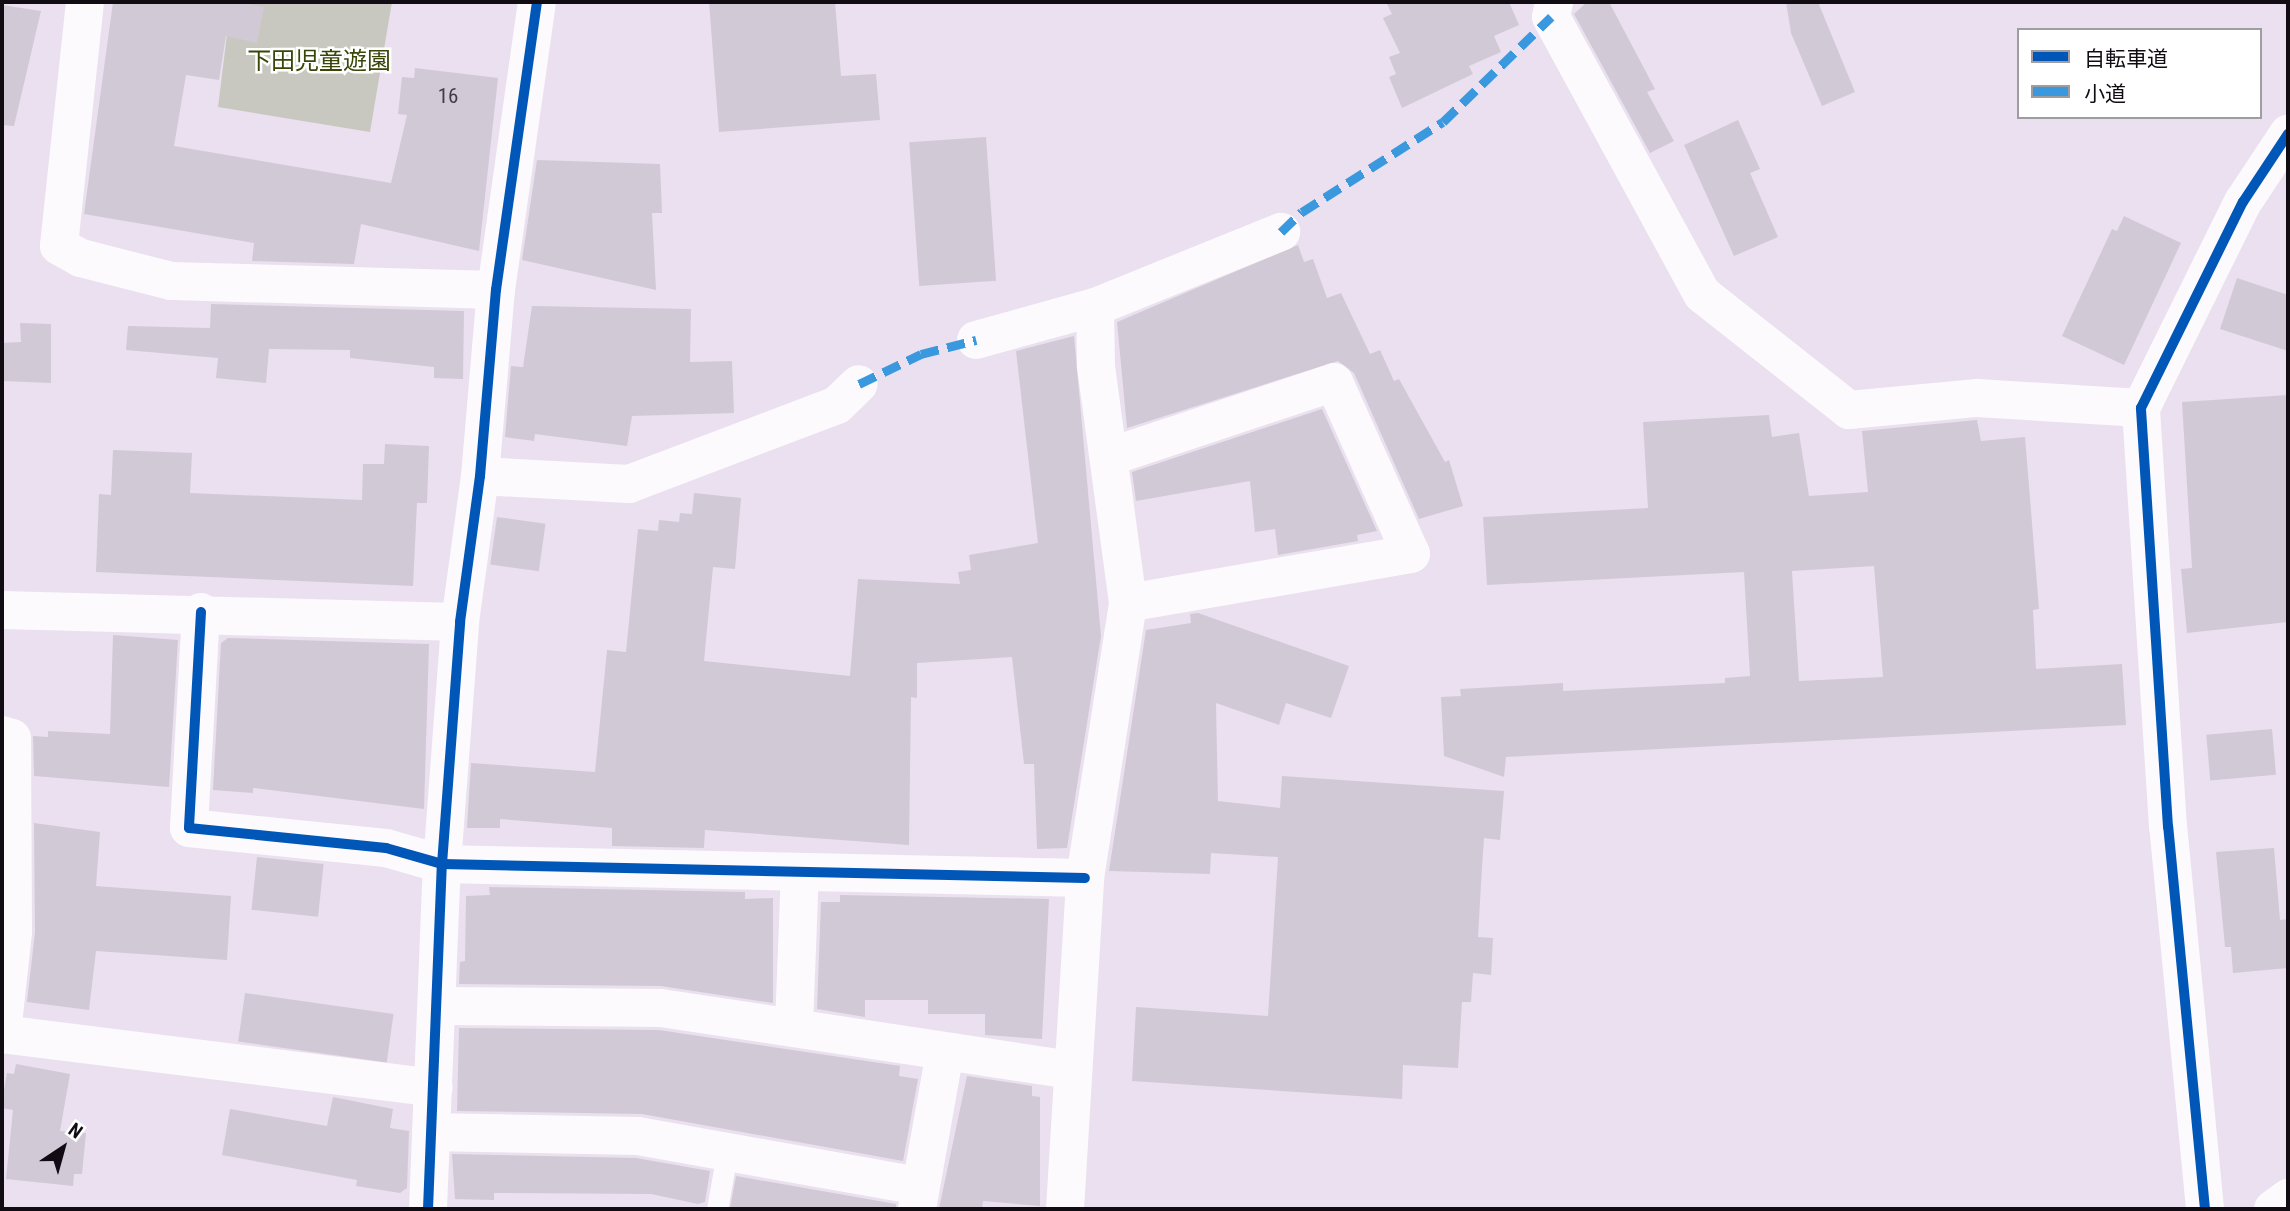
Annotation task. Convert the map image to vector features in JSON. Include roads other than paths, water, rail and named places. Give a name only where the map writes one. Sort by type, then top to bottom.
[{"type":"street","points":[[85,2],[59,246],[81,258],[171,281],[496,290]]},
{"type":"street","points":[[428,1209],[439,1006],[442,864],[460,622],[480,476],[496,290],[537,2]]},
{"type":"street","points":[[1554,2],[1551,17],[1702,295],[1849,410],[1977,398],[2141,408]]},
{"type":"street","points":[[2205,1209],[2168,827],[2141,408],[2243,202],[2288,134]]},
{"type":"street","points":[[976,340],[1095,307],[1281,232]]},
{"type":"street","points":[[1065,1209],[1071,1070],[1085,878],[1128,603],[1109,457],[1095,307]]},
{"type":"street","points":[[1109,457],[1334,382],[1411,554],[1128,603]]},
{"type":"street","points":[[480,476],[629,484],[837,405],[859,384]]},
{"type":"street","points":[[2,610],[201,612],[460,622]]},
{"type":"street","points":[[201,612],[189,828],[387,848],[442,864],[1085,878]]},
{"type":"street","points":[[2,735],[12,738],[13,932],[2,1034],[434,1088]]},
{"type":"street","points":[[794,1026],[800,873]]},
{"type":"street","points":[[439,1006],[661,1008],[1071,1070]]},
{"type":"street","points":[[431,1132],[638,1136],[727,1153],[918,1198],[945,1052]]},
{"type":"street","points":[[2273,1209],[2288,1198]]},
{"type":"lane","points":[[717,1209],[727,1153]]},
{"type":"park label","name":"下田児童遊園","points":[[319,62]]}]
